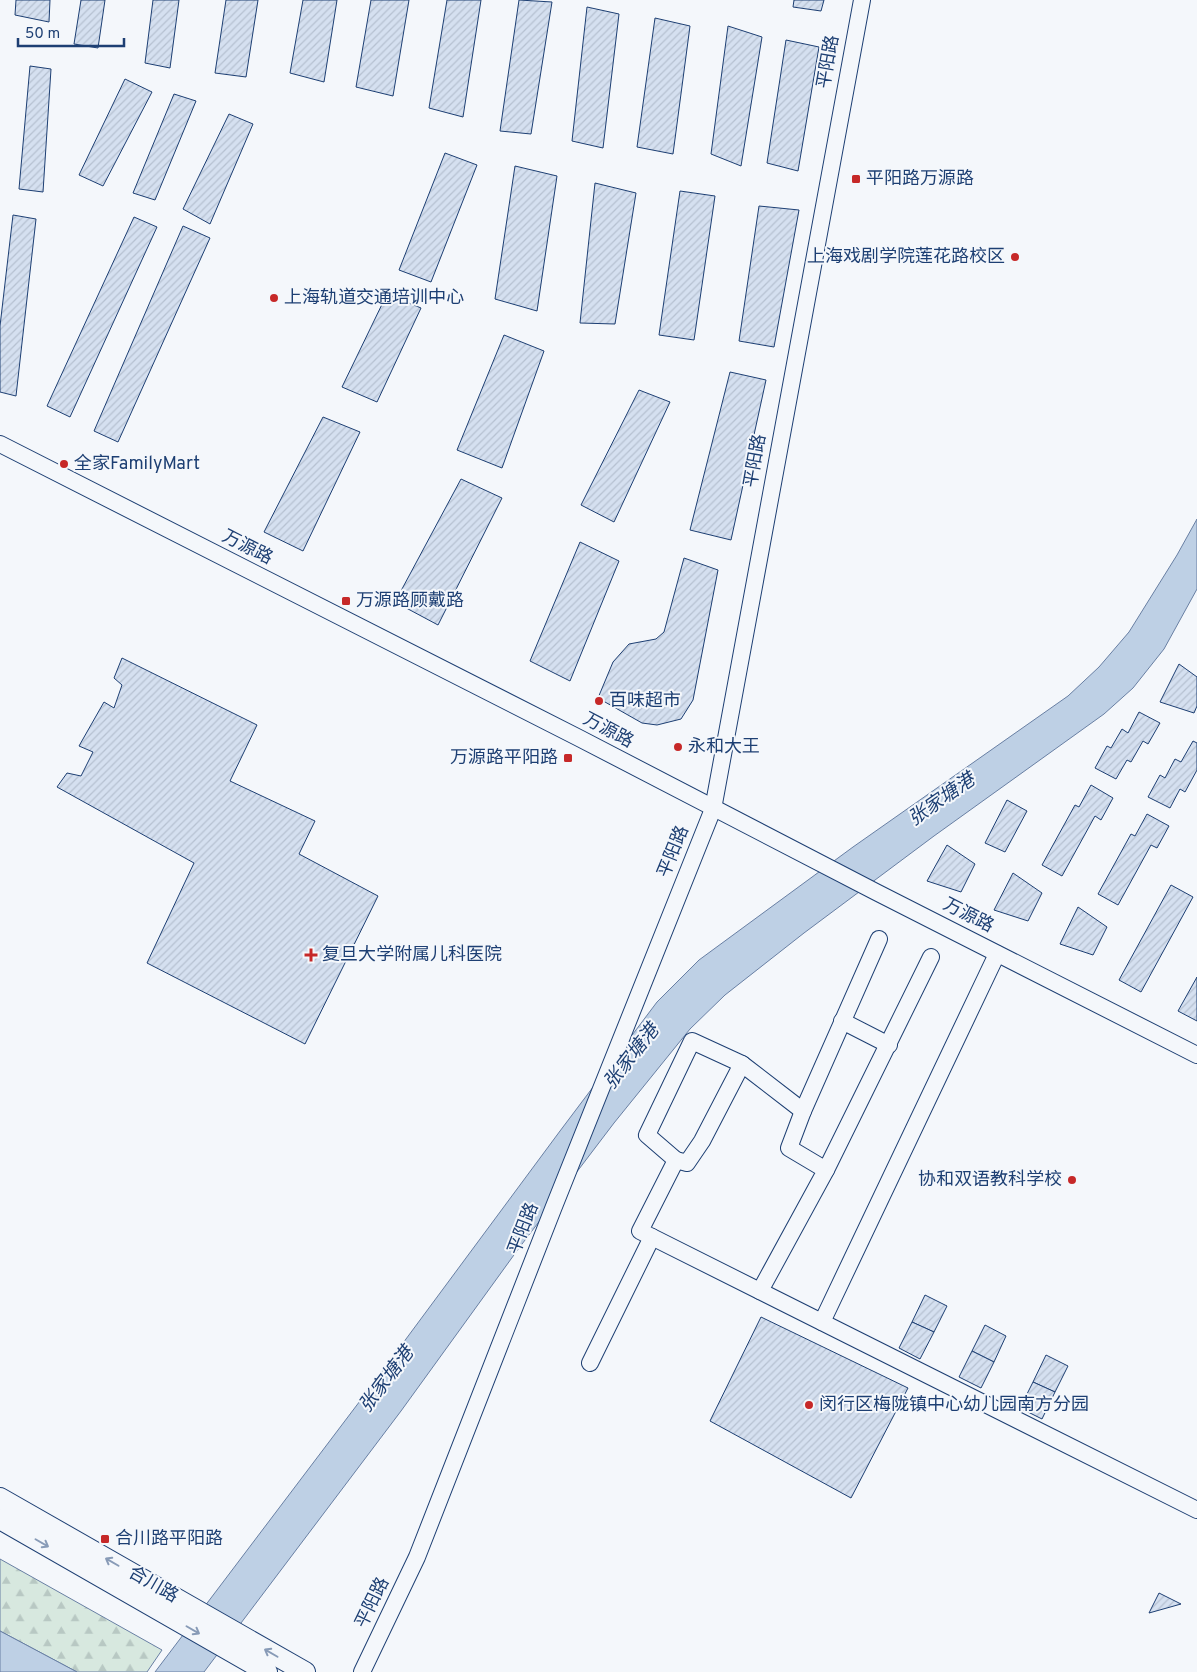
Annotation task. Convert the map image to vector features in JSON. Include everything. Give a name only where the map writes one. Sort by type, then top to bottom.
[{"type":"main road","name":"合川路","points":[[0,1498],[305,1672]]},
{"type":"main road","name":"合川路","points":[[0,1519],[267,1672]]},
{"type":"street","name":"平阳路","points":[[362,1672],[417,1557],[553,1209],[713,809],[862,0]]},
{"type":"street","name":"万源路","points":[[0,444],[580,738],[713,809],[1197,1055]]},
{"type":"street","points":[[826,1170],[789,1148],[803,1110],[879,939]]},
{"type":"street","points":[[822,1322],[997,954]]},
{"type":"street","points":[[760,1291],[826,1170],[931,957]]},
{"type":"street","points":[[842,1021],[889,1045]]},
{"type":"street","points":[[742,1064],[702,1141],[687,1163],[676,1160],[648,1135],[692,1041],[742,1064],[803,1110]]},
{"type":"street","points":[[676,1160],[640,1230],[1197,1510]]},
{"type":"street","points":[[590,1363],[652,1237]]},
{"type":"green space","points":[[0,1559],[162,1650],[147,1672],[77,1672],[0,1631]]},
{"type":"water","name":"张家塘港","points":[[1197,519],[1197,589],[1164,649],[1133,688],[1104,714],[934,836],[804,933],[725,995],[690,1029],[614,1123],[519,1248],[401,1411],[204,1672],[155,1672],[366,1393],[657,1002],[699,960],[853,847],[1068,696],[1099,667],[1129,632]]},
{"type":"water","points":[[0,1631],[77,1672],[0,1672]]},
{"type":"building","points":[[16,0],[50,0],[49,22],[15,15]]},
{"type":"building","points":[[81,0],[105,0],[98,48],[74,44]]},
{"type":"building","points":[[153,0],[179,0],[170,68],[145,63]]},
{"type":"building","points":[[226,0],[258,0],[246,77],[215,73]]},
{"type":"building","points":[[303,0],[337,0],[324,82],[290,73]]},
{"type":"building","points":[[371,0],[409,0],[393,96],[356,87]]},
{"type":"building","points":[[447,0],[481,0],[463,117],[429,108]]},
{"type":"building","points":[[519,0],[552,2],[531,134],[500,131]]},
{"type":"building","points":[[794,0],[824,0],[821,11],[793,7]]},
{"type":"building","points":[[587,7],[619,14],[603,148],[572,141]]},
{"type":"building","points":[[655,18],[690,26],[673,154],[637,147]]},
{"type":"building","points":[[728,26],[762,37],[741,166],[711,154]]},
{"type":"building","points":[[786,40],[819,47],[798,171],[767,163]]},
{"type":"building","points":[[30,66],[51,69],[43,192],[19,189]]},
{"type":"building","points":[[125,79],[152,92],[103,186],[79,175]]},
{"type":"building","points":[[174,94],[196,101],[155,200],[133,193]]},
{"type":"building","points":[[229,114],[253,124],[210,224],[183,209]]},
{"type":"building","points":[[445,153],[477,165],[431,282],[399,270]]},
{"type":"building","points":[[515,166],[557,176],[537,311],[495,299]]},
{"type":"building","points":[[595,183],[636,193],[615,324],[580,323]]},
{"type":"building","points":[[680,191],[715,196],[694,340],[659,335]]},
{"type":"building","points":[[759,206],[799,210],[774,347],[739,341]]},
{"type":"building","points":[[13,215],[36,219],[16,396],[0,392],[0,326]]},
{"type":"building","points":[[134,217],[157,227],[70,417],[47,406]]},
{"type":"building","points":[[183,226],[210,238],[118,442],[94,431]]},
{"type":"building","points":[[387,294],[421,308],[377,402],[342,387]]},
{"type":"building","points":[[504,335],[544,351],[502,468],[457,450]]},
{"type":"building","points":[[730,372],[766,380],[731,540],[690,530]]},
{"type":"building","points":[[639,390],[670,402],[614,522],[581,505]]},
{"type":"building","points":[[323,417],[360,432],[303,551],[264,532]]},
{"type":"building","points":[[461,479],[502,498],[438,625],[395,602]]},
{"type":"building","points":[[580,542],[619,561],[570,681],[530,661]]},
{"type":"building","points":[[684,558],[718,570],[693,700],[681,719],[657,725],[642,723],[598,698],[613,662],[629,644],[656,639],[664,632]]},
{"type":"building","points":[[122,658],[257,725],[230,781],[315,821],[299,854],[378,896],[305,1044],[147,963],[194,863],[57,787],[67,773],[81,776],[93,752],[79,746],[104,702],[114,708],[122,685],[114,678]]},
{"type":"building","points":[[1179,664],[1197,677],[1197,706],[1194,713],[1160,702]]},
{"type":"building","points":[[1139,712],[1160,723],[1148,744],[1143,741],[1131,762],[1127,760],[1116,779],[1095,768],[1107,746],[1111,748],[1122,729],[1128,733]]},
{"type":"building","points":[[1193,741],[1197,743],[1197,770],[1185,792],[1180,789],[1170,808],[1148,797],[1160,775],[1165,778],[1175,759],[1181,762]]},
{"type":"building","points":[[1091,785],[1113,798],[1101,820],[1095,816],[1062,876],[1042,865],[1075,805],[1079,807]]},
{"type":"building","points":[[1007,800],[1027,811],[1005,852],[985,843]]},
{"type":"building","points":[[1147,814],[1169,826],[1157,848],[1151,845],[1118,905],[1098,894],[1131,834],[1135,836]]},
{"type":"building","points":[[947,845],[975,864],[961,892],[927,881]]},
{"type":"building","points":[[1013,873],[1042,893],[1028,921],[994,910]]},
{"type":"building","points":[[1171,885],[1193,897],[1141,992],[1119,980]]},
{"type":"building","points":[[1078,907],[1107,927],[1093,955],[1060,944]]},
{"type":"building","points":[[1197,977],[1197,1021],[1178,1011]]},
{"type":"building","points":[[925,1295],[947,1306],[934,1332],[912,1322]]},
{"type":"building","name":"闵行区梅陇镇中心幼儿园南方分园","points":[[761,1317],[908,1388],[851,1498],[710,1421]]},
{"type":"building","points":[[912,1322],[934,1332],[920,1359],[899,1348]]},
{"type":"building","points":[[985,1325],[1006,1336],[994,1362],[972,1351]]},
{"type":"building","points":[[972,1351],[994,1362],[981,1388],[959,1377]]},
{"type":"building","points":[[1046,1355],[1068,1366],[1055,1392],[1033,1382]]},
{"type":"building","points":[[1033,1382],[1055,1392],[1042,1419],[1020,1408]]},
{"type":"building","points":[[1159,1593],[1181,1604],[1149,1613]]},
{"type":"place","name":"平阳路万源路","points":[[856,179]]},
{"type":"place","name":"上海戏剧学院莲花路校区","points":[[1015,257]]},
{"type":"place","name":"上海轨道交通培训中心","points":[[274,298]]},
{"type":"place","name":"全家FamilyMart","points":[[64,464]]},
{"type":"place","name":"万源路顾戴路","points":[[346,601]]},
{"type":"place","name":"百味超市","points":[[599,701]]},
{"type":"place","name":"永和大王","points":[[678,747]]},
{"type":"place","name":"万源路平阳路","points":[[568,758]]},
{"type":"place","name":"复旦大学附属儿科医院","points":[[311,955]]},
{"type":"place","name":"协和双语教科学校","points":[[1072,1180]]},
{"type":"place","name":"闵行区梅陇镇中心幼儿园南方分园","points":[[809,1405]]},
{"type":"place","name":"合川路平阳路","points":[[105,1539]]}]
